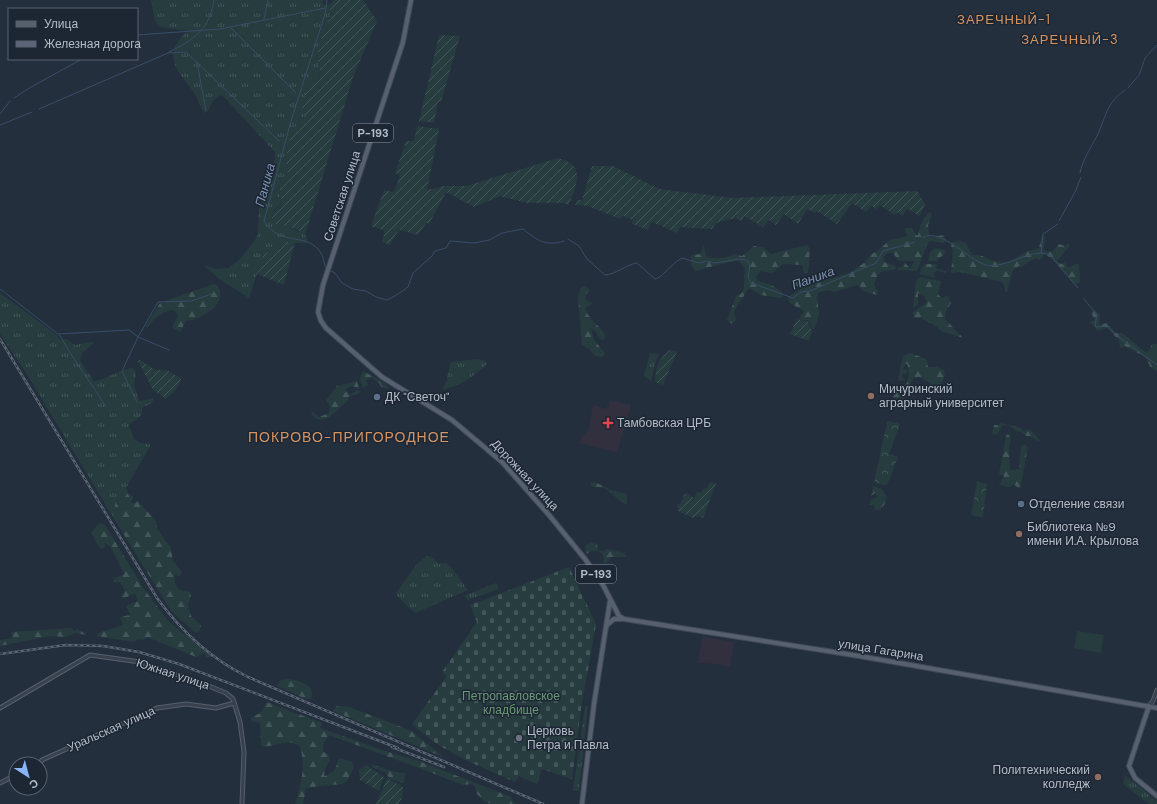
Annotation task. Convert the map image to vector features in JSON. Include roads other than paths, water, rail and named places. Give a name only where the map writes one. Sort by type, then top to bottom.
[{"type":"main road","name":"Советская улица","points":[[318,307],[327,273],[403,42],[411,0]]},
{"type":"main road","name":"Дорожная улица","points":[[318,307],[319,317],[323,325],[365,363],[386,380],[452,420],[509,470],[585,559],[610,600]]},
{"type":"main road","points":[[610,600],[616,612],[624,619]]},
{"type":"main road","points":[[582,804],[594,704],[610,600]]},
{"type":"main road","points":[[607,625],[614,619],[624,619]]},
{"type":"main road","name":"улица Гагарина","points":[[624,619],[859,656],[1157,708]]},
{"type":"main road","points":[[1148,706],[1130,763],[1131,772],[1139,782],[1157,796]]},
{"type":"street","name":"Южная улица","points":[[0,708],[87,656],[94,655],[140,662],[169,671],[226,693],[234,699],[234,703]]},
{"type":"street","points":[[1148,706],[1153,701],[1157,690]]},
{"type":"street","points":[[234,703],[240,722],[244,752],[242,804]]},
{"type":"street","name":"Уральская улица","points":[[48,757],[154,709],[186,704],[210,708],[234,703]]},
{"type":"waterway","name":"Паника","points":[[169,52],[193,38],[205,26],[209,19],[214,0]]},
{"type":"waterway","points":[[264,19],[268,0]]},
{"type":"waterway","name":"Паника","points":[[326,268],[323,257],[318,249],[312,244],[277,234],[270,229],[264,221],[291,121],[325,14],[327,0]]},
{"type":"waterway","name":"Паника","points":[[138,35],[220,29],[325,8]]},
{"type":"waterway","points":[[231,28],[296,93]]},
{"type":"waterway","points":[[1128,88],[1139,75],[1145,58],[1157,45]]},
{"type":"waterway","points":[[39,109],[168,53],[186,52],[279,141]]},
{"type":"waterway","name":"Паника","points":[[14,98],[80,60]]},
{"type":"waterway","points":[[197,62],[206,111]]},
{"type":"waterway","points":[[1080,173],[1110,105],[1125,90]]},
{"type":"waterway","name":"Паника","points":[[0,114],[10,101]]},
{"type":"waterway","points":[[0,125],[32,112]]},
{"type":"waterway","points":[[1059,221],[1076,190],[1081,177]]},
{"type":"waterway","points":[[1041,253],[1043,234],[1058,224]]},
{"type":"waterway","name":"Паника","points":[[329,270],[335,273],[342,283],[353,289],[366,291],[376,297],[387,300],[408,287],[413,273],[432,256],[435,251],[446,248],[450,241],[474,243],[489,240],[502,233],[523,229],[537,239],[546,243],[557,243],[564,241]]},
{"type":"waterway","name":"Паника","points":[[923,237],[930,235],[938,237],[986,265],[994,266],[1028,255],[1044,253],[1051,256],[1078,288]]},
{"type":"waterway","name":"Паника","points":[[568,239],[579,246],[587,259],[605,275],[637,263],[655,279],[661,276],[682,258],[699,263],[707,261],[715,263],[739,259],[747,260],[750,265],[748,277],[751,283],[793,298],[801,292],[810,291],[876,263],[883,251],[915,242]]},
{"type":"waterway","points":[[0,289],[58,334],[129,330],[138,337],[169,350]]},
{"type":"waterway","points":[[137,402],[122,371],[138,337],[158,302],[191,301],[212,294]]},
{"type":"waterway","name":"Паника","points":[[1084,299],[1097,315],[1096,327],[1108,326],[1116,335],[1157,365]]},
{"type":"waterway","points":[[59,334],[106,407]]},
{"type":"railway","points":[[0,339],[157,598],[176,622],[209,653],[234,670],[248,677],[543,804]]},
{"type":"railway","points":[[0,654],[66,645],[103,646],[139,652],[179,664],[398,748]]},
{"type":"railway","points":[[392,747],[444,767]]},
{"type":"place","name":"Мичуринский аграрный университет","points":[[871,396]]},
{"type":"place","name":"ДК \"Светоч\"","points":[[377,397]]},
{"type":"place","name":"Тамбовская ЦРБ","points":[[608,423]]},
{"type":"place","name":"Отделение связи","points":[[1021,504]]},
{"type":"place","name":"Библиотека №9 имени И.А. Крылова","points":[[1019,534]]},
{"type":"place","name":"Церковь Петра и Павла","points":[[519,738]]},
{"type":"place","name":"Политехнический колледж","points":[[1098,777]]},
{"type":"district","name":"ЗАРЕЧНЫЙ-1","points":[[1004,19]]},
{"type":"district","name":"ЗАРЕЧНЫЙ-3","points":[[1070,39]]},
{"type":"district","name":"ПОКРОВО-ПРИГОРОДНОЕ","points":[[349,437]]},
{"type":"park label","name":"Петропавловское кладбище","points":[[511,703]]}]
